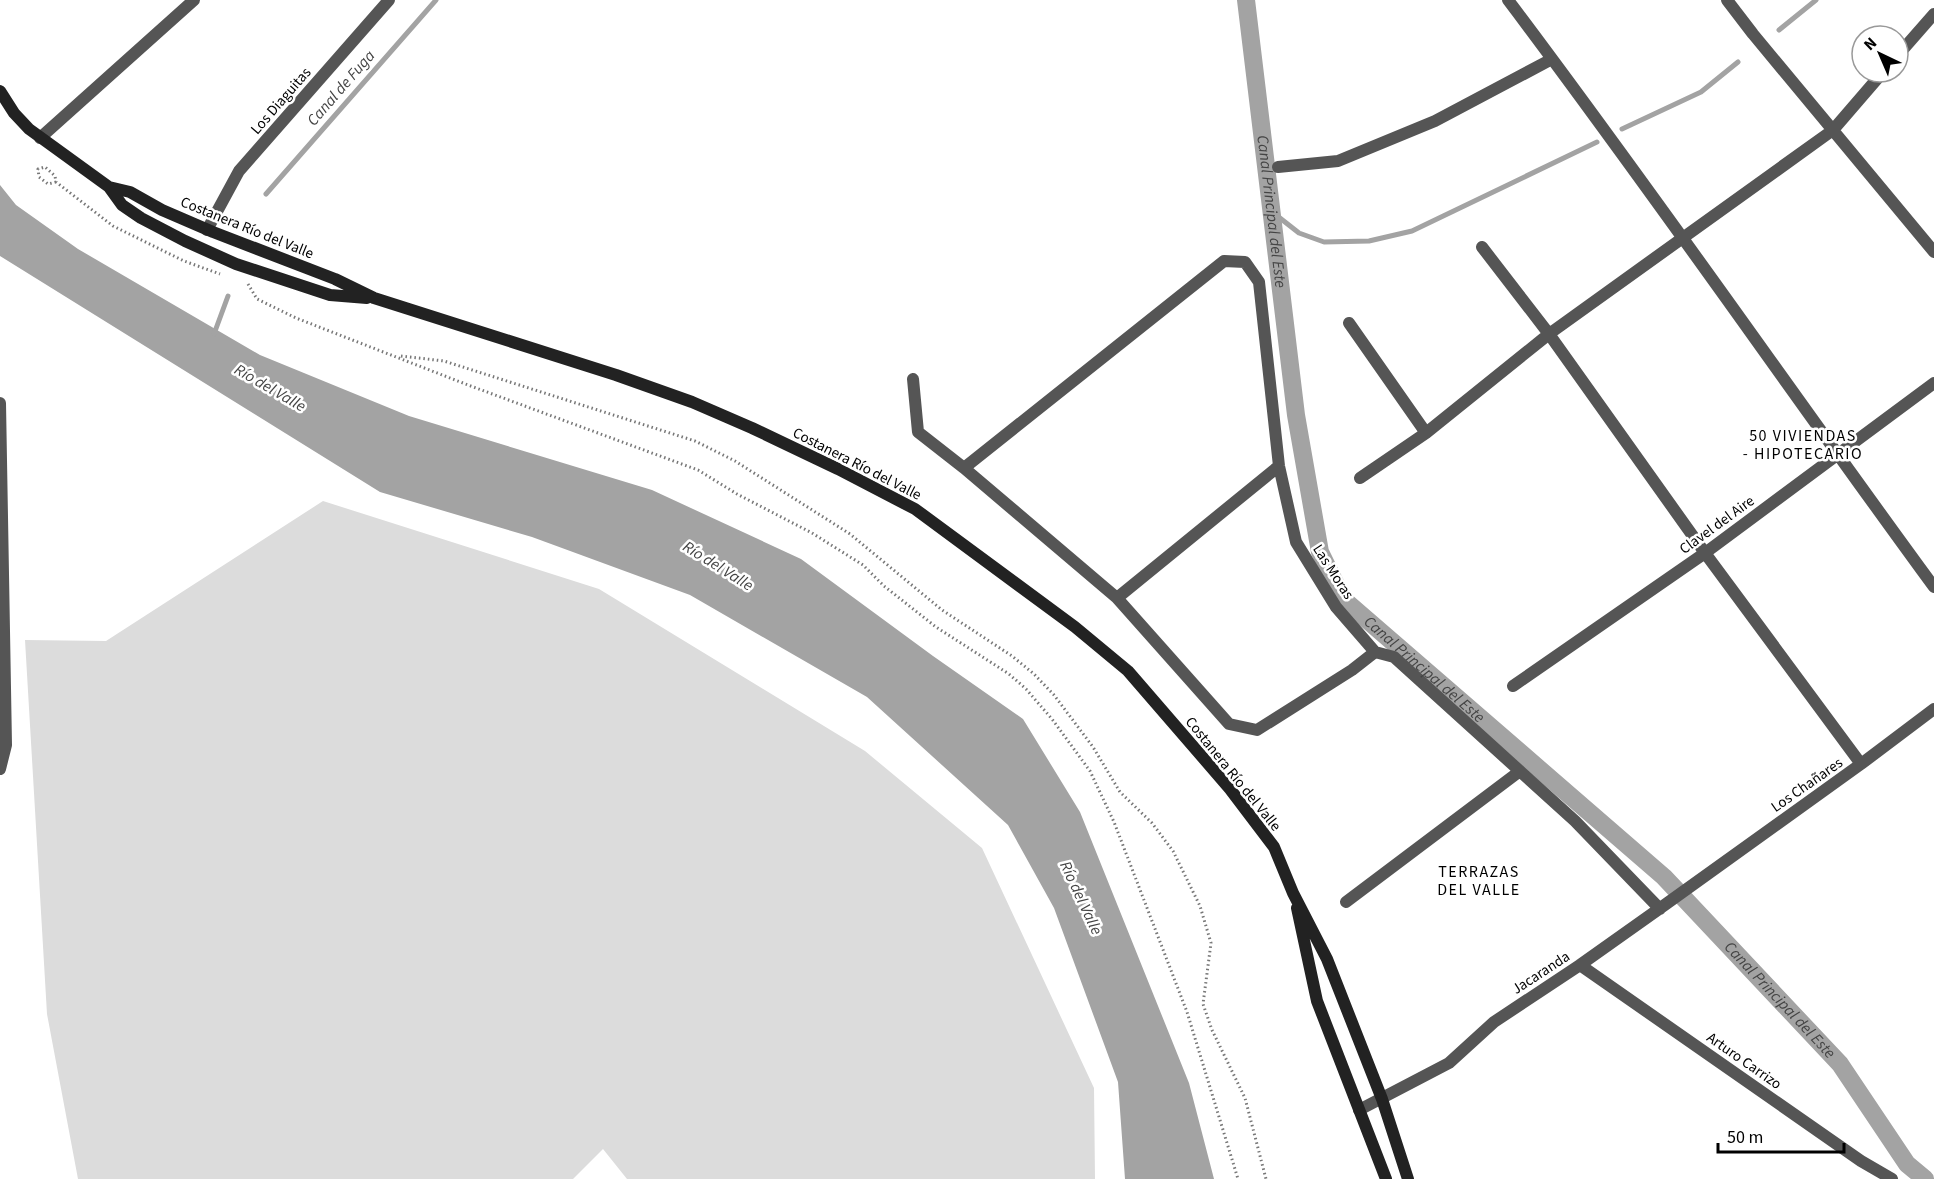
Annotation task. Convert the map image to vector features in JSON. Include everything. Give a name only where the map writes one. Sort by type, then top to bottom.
[{"type":"main road","name":"Costanera Río del Valle","points":[[0,91],[14,113],[40,138],[109,187],[122,205],[141,218],[236,264],[330,295],[374,298]]},
{"type":"main road","name":"Costanera Río del Valle","points":[[109,187],[130,192],[162,210],[207,230],[335,279],[374,298],[616,375],[692,402],[838,469],[915,509],[1075,627],[1128,671],[1230,789],[1274,847],[1293,893],[1327,958],[1382,1099],[1408,1179]]},
{"type":"main road","name":"Costanera Río del Valle","points":[[1293,893],[1317,1001],[1386,1179]]},
{"type":"street","points":[[40,138],[194,0]]},
{"type":"street","name":"Los Diaguitas","points":[[207,230],[239,171],[389,0]]},
{"type":"street","points":[[1508,0],[1683,238],[1934,587]]},
{"type":"street","points":[[1727,0],[1934,252]]},
{"type":"street","points":[[1910,41],[1934,14]]},
{"type":"street","points":[[1278,166],[1338,161],[1435,121],[1552,59]]},
{"type":"street","points":[[1360,478],[1426,433],[1549,334],[1833,130],[1873,84]]},
{"type":"street","points":[[1482,247],[1549,334],[1705,553],[1861,764]]},
{"type":"street","name":"Las Moras","points":[[964,468],[1224,261],[1245,262],[1259,282],[1279,466],[1296,542],[1335,607],[1376,652],[1394,657],[1575,820],[1663,906]]},
{"type":"street","points":[[1349,323],[1426,433]]},
{"type":"street","points":[[913,379],[918,432],[964,468],[1117,598],[1229,724],[1257,730],[1352,670],[1376,652]]},
{"type":"street","name":"Clavel del Aire","points":[[1513,686],[1705,553],[1934,382]]},
{"type":"street","points":[[0,403],[6,745],[0,769]]},
{"type":"street","points":[[1117,598],[1279,466]]},
{"type":"street","name":"Los Chañares","points":[[1695,882],[1934,709]]},
{"type":"street","points":[[1346,902],[1520,771]]},
{"type":"street","name":"Jacaranda","points":[[1359,1110],[1449,1063],[1494,1022],[1580,965],[1695,882]]},
{"type":"street","name":"Arturo Carrizo","points":[[1580,965],[1861,1161],[1892,1179]]},
{"type":"path","points":[[56,183],[55,176],[45,167],[38,169],[39,177],[48,184],[56,183],[113,226],[183,261],[223,275]]},
{"type":"path","points":[[247,281],[257,298],[296,318],[396,355],[468,385],[698,470],[737,494],[812,533],[863,565],[884,586],[936,627],[1009,674],[1052,719],[1090,771],[1113,822],[1187,1012],[1238,1179]]},
{"type":"path","points":[[396,355],[444,361],[695,441],[735,460],[850,534],[942,610],[1012,656],[1034,674],[1054,695],[1094,747],[1120,792],[1152,824],[1173,851],[1200,906],[1211,943],[1203,1005],[1212,1030],[1245,1098],[1266,1179]]},
{"type":"shaded area","points":[[323,501],[599,589],[865,751],[982,848],[1094,1088],[1095,1179],[627,1179],[603,1149],[573,1179],[78,1179],[47,1014],[25,640],[106,641]]},
{"type":"water","name":"Río del Valle","points":[[0,185],[16,205],[78,249],[260,355],[409,416],[652,490],[801,559],[1023,719],[1080,812],[1189,1083],[1214,1179],[1125,1179],[1118,1082],[1054,908],[1008,825],[867,697],[690,595],[532,537],[380,492],[0,256]]},
{"type":"waterway","name":"Canal de Fuga","points":[[266,194],[436,0]]},
{"type":"waterway","name":"Canal Principal del Este","points":[[1246,0],[1296,415],[1320,552],[1343,599],[1664,877],[1840,1064],[1907,1164],[1925,1179]]},
{"type":"waterway","points":[[1779,30],[1816,0]]},
{"type":"waterway","points":[[1622,129],[1701,92],[1738,62]]},
{"type":"waterway","points":[[1271,211],[1299,233],[1324,242],[1369,241],[1412,231],[1597,142]]},
{"type":"waterway","name":"Canal de Fuga","points":[[214,334],[228,296]]},
{"type":"district","name":"50 VIVIENDAS - HIPOTECARIO","points":[[1803,445]]},
{"type":"district","name":"TERRAZAS DEL VALLE","points":[[1479,881]]}]
